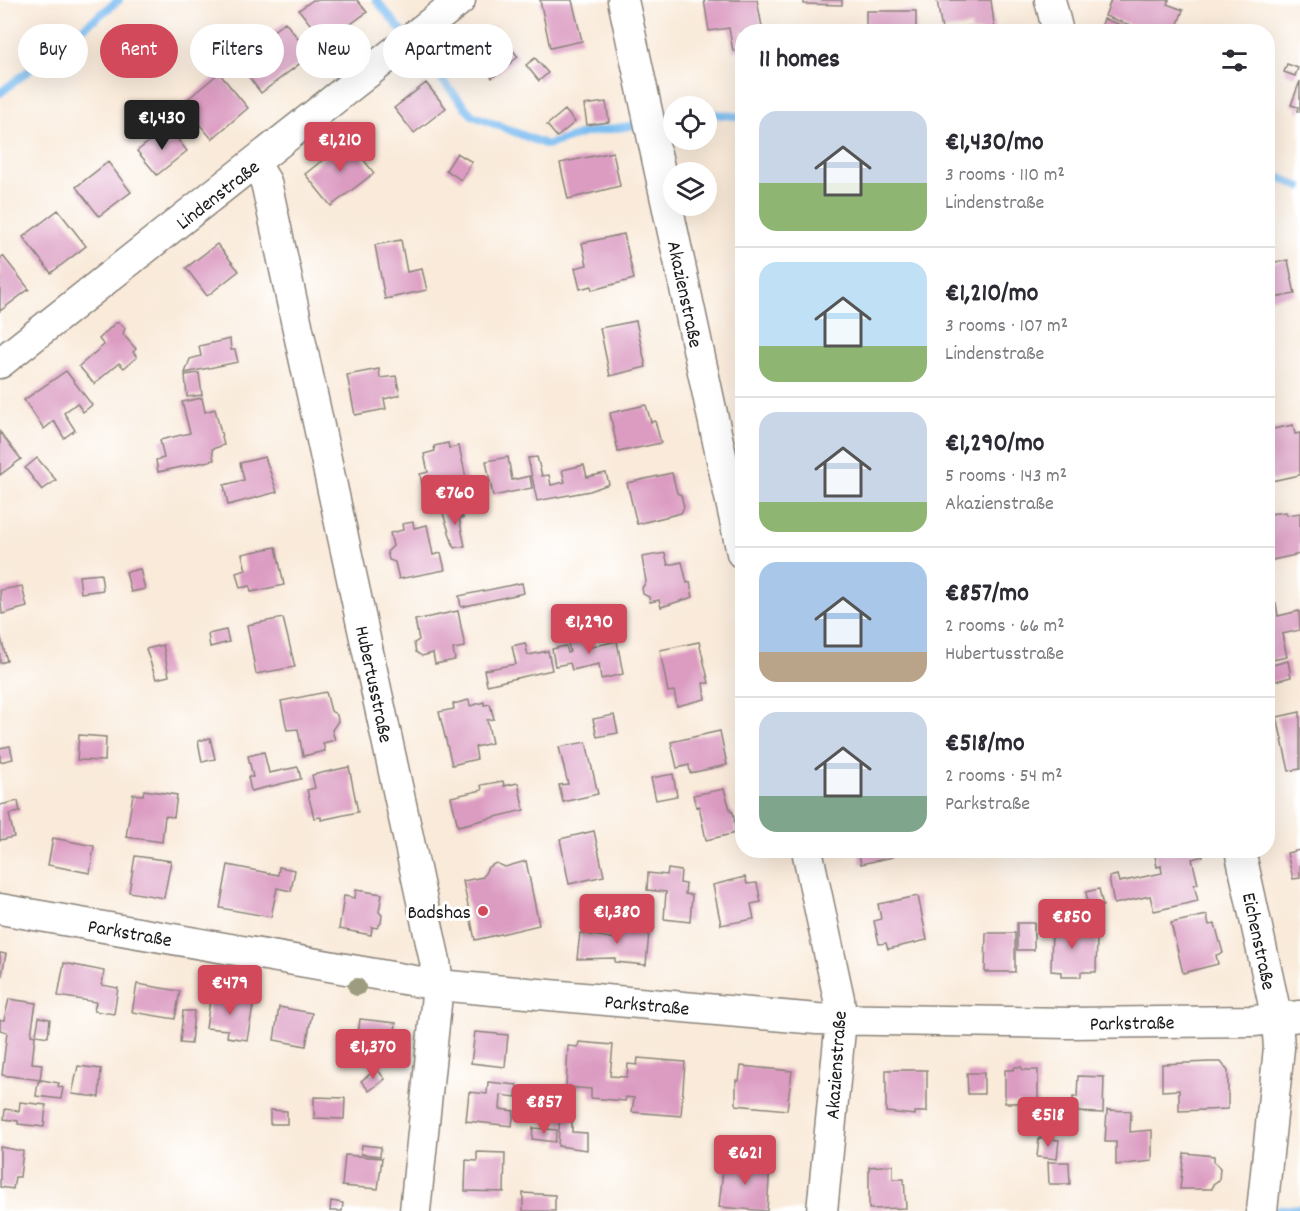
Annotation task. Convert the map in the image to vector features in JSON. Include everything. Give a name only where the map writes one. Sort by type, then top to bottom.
[{"type":"street","name":"Lindenstraße","points":[[0,363],[255,165],[460,0]]},
{"type":"street","name":"Akazienstraße","points":[[623,0],[735,521]]},
{"type":"street","points":[[1050,0],[1056,24]]},
{"type":"street","name":"Hubertusstraße","points":[[255,165],[266,182],[438,985],[415,1209]]},
{"type":"street","name":"Akazienstraße","points":[[809,858],[839,999],[841,1020],[822,1211]]},
{"type":"street","name":"Eichenstraße","points":[[1242,858],[1288,1017],[1279,1048],[1263,1205]]},
{"type":"street","name":"Parkstraße","points":[[0,909],[438,985],[841,1020],[1070,1023],[1288,1017]]},
{"type":"building","points":[[313,0],[357,0],[367,12],[351,24],[310,24],[299,10]]},
{"type":"building","points":[[540,0],[572,0],[582,41],[550,48]]},
{"type":"building","points":[[704,0],[757,0],[762,24],[735,24],[735,51],[733,51],[729,28],[709,31]]},
{"type":"building","points":[[804,0],[842,0],[842,5],[804,4]]},
{"type":"building","points":[[937,0],[991,0],[994,24],[941,24]]},
{"type":"building","points":[[1111,0],[1169,0],[1167,4],[1183,10],[1178,24],[1127,24],[1105,16]]},
{"type":"building","points":[[866,11],[916,11],[916,24],[866,24]]},
{"type":"building","points":[[1104,19],[1118,24],[1102,24]]},
{"type":"building","points":[[285,22],[296,36],[296,66],[284,76],[284,24]]},
{"type":"building","points":[[513,51],[518,57],[513,61]]},
{"type":"building","points":[[535,58],[548,73],[539,81],[526,65]]},
{"type":"building","points":[[1287,64],[1298,68],[1295,76],[1284,72]]},
{"type":"building","points":[[213,78],[223,78],[248,108],[212,139],[182,104]]},
{"type":"building","points":[[250,78],[281,78],[261,93]]},
{"type":"building","points":[[1300,81],[1300,112],[1297,111],[1298,107],[1291,105]]},
{"type":"building","points":[[426,83],[446,108],[414,133],[394,108]]},
{"type":"building","points":[[606,102],[609,122],[587,125],[584,105]]},
{"type":"building","points":[[565,110],[575,122],[557,137],[547,125]]},
{"type":"building","points":[[168,127],[187,151],[157,175],[137,151]]},
{"type":"building","points":[[348,140],[374,173],[331,206],[305,174]]},
{"type":"building","points":[[613,152],[620,186],[568,199],[560,163]]},
{"type":"building","points":[[457,153],[472,162],[461,180],[446,170]]},
{"type":"building","points":[[108,162],[131,192],[99,216],[76,187]]},
{"type":"building","points":[[58,210],[86,246],[51,273],[23,237]]},
{"type":"building","points":[[624,234],[634,279],[592,290],[591,286],[580,289],[575,268],[587,265],[582,243]]},
{"type":"building","points":[[401,240],[407,272],[422,269],[427,290],[385,299],[375,245]]},
{"type":"building","points":[[217,244],[239,271],[207,296],[186,268]]},
{"type":"building","points":[[3,256],[29,289],[0,311],[0,259]]},
{"type":"building","points":[[1288,260],[1295,294],[1275,298],[1275,262]]},
{"type":"building","points":[[636,321],[646,367],[610,376],[600,328]]},
{"type":"building","points":[[115,323],[120,323],[125,328],[123,334],[136,349],[133,352],[137,357],[124,368],[119,363],[94,384],[79,366],[104,345],[99,339]]},
{"type":"building","points":[[230,339],[231,350],[235,350],[238,362],[185,373],[190,359],[201,356],[199,346]]},
{"type":"building","points":[[379,369],[380,378],[396,376],[400,395],[384,399],[386,409],[355,415],[347,375]]},
{"type":"building","points":[[66,371],[92,405],[83,412],[77,403],[64,413],[75,430],[64,438],[54,421],[44,429],[24,400]]},
{"type":"building","points":[[199,373],[202,395],[187,397],[185,375]]},
{"type":"building","points":[[202,398],[205,412],[215,409],[224,445],[212,449],[214,460],[158,472],[156,460],[164,458],[160,440],[190,433],[182,402]]},
{"type":"building","points":[[646,405],[651,422],[655,421],[661,443],[618,452],[610,413]]},
{"type":"building","points":[[1293,425],[1295,434],[1300,433],[1300,475],[1275,480],[1275,429]]},
{"type":"building","points":[[0,432],[21,459],[0,475]]},
{"type":"building","points":[[448,443],[449,448],[459,446],[467,482],[423,490],[420,474],[428,472],[424,454],[435,451],[434,446]]},
{"type":"building","points":[[265,457],[277,492],[228,505],[224,485],[244,480],[240,463]]},
{"type":"building","points":[[508,457],[512,480],[530,476],[532,488],[493,496],[486,461]]},
{"type":"building","points":[[537,457],[542,476],[549,475],[551,485],[565,482],[562,470],[584,465],[587,477],[606,473],[609,484],[590,491],[537,501],[528,458]]},
{"type":"building","points":[[37,458],[56,480],[42,490],[25,468]]},
{"type":"building","points":[[672,473],[677,493],[681,495],[684,507],[681,513],[637,524],[627,483]]},
{"type":"building","points":[[460,507],[463,518],[459,518],[465,546],[454,548],[442,510]]},
{"type":"building","points":[[1286,512],[1287,515],[1300,513],[1300,554],[1275,559],[1275,513]]},
{"type":"building","points":[[413,522],[414,528],[427,525],[433,555],[441,553],[445,570],[399,579],[395,562],[389,560],[387,552],[393,546],[390,533],[403,530],[402,524]]},
{"type":"building","points":[[276,547],[284,585],[251,592],[250,586],[240,588],[236,573],[246,570],[242,554]]},
{"type":"building","points":[[665,553],[668,565],[682,562],[693,597],[661,607],[659,600],[650,602],[649,597],[643,594],[642,588],[646,582],[642,557]]},
{"type":"building","points":[[140,569],[145,589],[131,592],[126,572]]},
{"type":"building","points":[[101,574],[103,590],[81,593],[79,576]]},
{"type":"building","points":[[522,583],[524,593],[461,607],[459,596]]},
{"type":"building","points":[[22,586],[27,607],[2,614],[0,590]]},
{"type":"building","points":[[1275,603],[1278,616],[1299,611],[1300,630],[1282,634],[1287,657],[1275,660]]},
{"type":"building","points":[[458,611],[465,647],[453,649],[455,660],[435,664],[433,653],[422,656],[416,652],[414,643],[419,640],[415,620]]},
{"type":"building","points":[[283,618],[295,667],[256,674],[247,625]]},
{"type":"building","points":[[226,630],[229,642],[210,647],[208,634]]},
{"type":"building","points":[[583,630],[587,648],[617,641],[623,674],[601,679],[599,664],[572,670],[570,663],[555,666],[552,649],[566,646],[568,653],[570,652],[566,633]]},
{"type":"building","points":[[0,634],[7,661],[0,663]]},
{"type":"building","points":[[699,642],[709,683],[703,683],[705,699],[677,706],[674,691],[668,692],[660,650]]},
{"type":"building","points":[[525,643],[528,655],[548,651],[552,670],[487,685],[484,670],[516,664],[512,646]]},
{"type":"building","points":[[163,645],[169,676],[156,679],[146,649]]},
{"type":"building","points":[[1288,661],[1291,677],[1275,681],[1275,664]]},
{"type":"building","points":[[326,692],[331,711],[337,715],[338,721],[332,730],[335,740],[323,743],[325,751],[303,756],[298,729],[287,730],[281,701]]},
{"type":"building","points":[[469,700],[470,706],[484,702],[484,705],[490,704],[494,719],[487,720],[492,743],[475,747],[477,759],[452,765],[439,712],[454,709],[453,704]]},
{"type":"building","points":[[1300,712],[1300,769],[1289,771],[1277,717]]},
{"type":"building","points":[[614,715],[618,733],[597,737],[593,719]]},
{"type":"building","points":[[720,731],[727,765],[690,773],[689,765],[677,768],[671,742]]},
{"type":"building","points":[[79,735],[106,737],[105,761],[77,760]]},
{"type":"building","points":[[210,738],[215,759],[202,762],[198,741]]},
{"type":"building","points":[[586,742],[598,794],[563,802],[559,785],[568,784],[559,747]]},
{"type":"building","points":[[10,746],[13,759],[0,762],[0,748]]},
{"type":"building","points":[[264,752],[269,773],[298,767],[301,779],[251,791],[248,777],[253,777],[248,756]]},
{"type":"building","points":[[349,767],[358,812],[321,820],[321,817],[314,818],[307,790],[315,788],[312,775]]},
{"type":"building","points":[[673,774],[677,796],[656,800],[651,778]]},
{"type":"building","points":[[503,781],[504,786],[518,783],[524,810],[458,826],[451,797],[482,790],[481,785]]},
{"type":"building","points":[[724,789],[731,812],[733,812],[735,833],[706,840],[699,806],[696,807],[693,795]]},
{"type":"building","points":[[144,790],[177,795],[174,817],[165,816],[162,842],[126,837],[133,794],[143,795]]},
{"type":"building","points":[[18,801],[20,812],[9,814],[14,837],[0,840],[0,805]]},
{"type":"building","points":[[594,831],[604,876],[569,884],[560,839]]},
{"type":"building","points":[[53,838],[94,846],[90,873],[48,865]]},
{"type":"building","points":[[1300,850],[1300,878],[1293,879],[1287,853]]},
{"type":"building","points":[[135,856],[171,861],[164,898],[129,892]]},
{"type":"building","points":[[860,858],[888,858],[861,864]]},
{"type":"building","points":[[1155,858],[1196,858],[1192,859],[1198,884],[1194,885],[1198,901],[1154,911],[1150,896],[1114,904],[1109,877],[1117,875],[1119,882],[1162,873],[1161,866],[1157,867]]},
{"type":"building","points":[[526,861],[539,925],[475,940],[463,881],[483,877],[488,867],[496,863],[505,867]]},
{"type":"building","points":[[228,865],[278,875],[279,867],[295,870],[291,891],[277,888],[271,917],[220,908]]},
{"type":"building","points":[[668,869],[681,871],[680,883],[686,884],[685,894],[692,895],[690,922],[664,919],[666,892],[647,890],[648,873],[667,875]]},
{"type":"building","points":[[745,877],[747,884],[757,883],[761,902],[751,904],[754,919],[721,925],[713,885]]},
{"type":"building","points":[[1099,889],[1103,906],[1089,909],[1086,892]]},
{"type":"building","points":[[356,890],[382,894],[379,912],[382,915],[381,923],[377,928],[372,927],[371,935],[339,929],[344,896],[355,898]]},
{"type":"building","points":[[918,896],[927,940],[888,949],[886,943],[879,944],[874,921],[881,919],[878,904]]},
{"type":"building","points":[[1207,915],[1209,925],[1215,924],[1223,953],[1216,955],[1218,964],[1183,973],[1171,923]]},
{"type":"building","points":[[619,923],[645,925],[644,932],[649,933],[646,965],[615,962],[615,958],[577,959],[580,933],[616,939]]},
{"type":"building","points":[[1017,923],[1034,923],[1034,950],[1017,950]]},
{"type":"building","points":[[1052,923],[1082,923],[1082,936],[1097,937],[1096,972],[1081,972],[1081,977],[1061,977],[1061,972],[1051,971]]},
{"type":"building","points":[[986,933],[1015,933],[1015,972],[985,972]]},
{"type":"building","points":[[0,953],[6,954],[1,980],[0,980]]},
{"type":"building","points":[[64,963],[104,971],[102,985],[118,988],[114,1014],[94,1011],[96,1002],[58,996]]},
{"type":"building","points":[[137,984],[180,991],[175,1019],[132,1012]]},
{"type":"building","points":[[211,994],[254,1001],[247,1040],[227,1037],[228,1030],[206,1028]]},
{"type":"building","points":[[9,999],[36,1003],[31,1035],[35,1036],[32,1063],[42,1064],[40,1080],[2,1075],[7,1032],[0,1030],[0,1020],[4,1020]]},
{"type":"building","points":[[279,1007],[312,1013],[306,1046],[274,1040]]},
{"type":"building","points":[[183,1011],[194,1011],[191,1044],[180,1043]]},
{"type":"building","points":[[39,1017],[50,1019],[48,1037],[36,1035]]},
{"type":"building","points":[[360,1019],[396,1023],[392,1059],[356,1051]]},
{"type":"building","points":[[475,1032],[508,1035],[505,1067],[471,1063]]},
{"type":"building","points":[[579,1042],[613,1045],[610,1076],[627,1077],[628,1064],[637,1065],[638,1058],[685,1062],[681,1116],[632,1112],[634,1098],[626,1097],[625,1101],[591,1098],[591,1089],[566,1087],[568,1046],[578,1047]]},
{"type":"building","points":[[1221,1062],[1228,1071],[1228,1109],[1179,1111],[1179,1090],[1162,1091],[1162,1064]]},
{"type":"building","points":[[78,1066],[101,1069],[99,1097],[72,1094]]},
{"type":"building","points":[[741,1066],[792,1071],[787,1110],[736,1105],[736,1080],[739,1081]]},
{"type":"building","points":[[1015,1067],[1021,1067],[1023,1070],[1038,1070],[1038,1117],[1022,1117],[1022,1103],[1005,1103],[1005,1070],[1013,1070]]},
{"type":"building","points":[[377,1069],[385,1079],[369,1091],[361,1081]]},
{"type":"building","points":[[886,1070],[927,1070],[927,1112],[915,1112],[915,1115],[886,1112]]},
{"type":"building","points":[[967,1073],[984,1073],[984,1094],[968,1094]]},
{"type":"building","points":[[1078,1076],[1104,1077],[1103,1113],[1077,1112],[1077,1103],[1073,1103],[1073,1097],[1077,1097]]},
{"type":"building","points":[[42,1080],[59,1083],[58,1086],[63,1088],[61,1099],[36,1096],[38,1082]]},
{"type":"building","points":[[488,1082],[517,1085],[516,1097],[501,1095],[500,1109],[514,1111],[512,1126],[466,1121],[469,1092],[487,1094]]},
{"type":"building","points":[[314,1097],[345,1098],[344,1119],[314,1118]]},
{"type":"building","points":[[20,1102],[46,1105],[44,1127],[18,1124],[18,1121],[4,1119],[5,1109],[19,1111]]},
{"type":"building","points":[[270,1110],[287,1111],[287,1124],[270,1124]]},
{"type":"building","points":[[1107,1110],[1131,1111],[1130,1132],[1152,1130],[1152,1161],[1116,1165],[1116,1142],[1105,1142]]},
{"type":"building","points":[[560,1114],[572,1115],[572,1132],[587,1133],[587,1150],[558,1146]]},
{"type":"building","points":[[533,1128],[557,1130],[555,1142],[532,1139]]},
{"type":"building","points":[[1039,1138],[1059,1140],[1057,1159],[1037,1157]]},
{"type":"building","points":[[362,1145],[381,1147],[380,1156],[361,1154]]},
{"type":"building","points":[[0,1147],[23,1151],[20,1177],[15,1177],[13,1189],[0,1187]]},
{"type":"building","points":[[477,1152],[505,1153],[504,1192],[465,1191],[466,1160],[477,1161]]},
{"type":"building","points":[[1184,1153],[1214,1156],[1214,1162],[1220,1168],[1219,1180],[1213,1184],[1212,1189],[1180,1189]]},
{"type":"building","points":[[345,1155],[382,1158],[378,1189],[342,1186]]},
{"type":"building","points":[[724,1160],[770,1164],[767,1211],[719,1207]]},
{"type":"building","points":[[1048,1162],[1069,1162],[1070,1184],[1049,1184]]},
{"type":"building","points":[[893,1165],[893,1179],[904,1179],[906,1208],[869,1209],[869,1167]]},
{"type":"building","points":[[523,1193],[555,1195],[555,1211],[523,1211]]},
{"type":"building","points":[[331,1201],[343,1203],[342,1211],[330,1211]]},
{"type":"waterway","points":[[0,93],[119,0]]},
{"type":"waterway","points":[[376,0],[396,24]]},
{"type":"waterway","points":[[440,78],[472,115],[547,145],[585,133],[642,124]]},
{"type":"waterway","points":[[717,114],[735,116]]},
{"type":"waterway","points":[[654,122],[663,120]]},
{"type":"waterway","points":[[1275,175],[1300,187]]},
{"type":"waterway","points":[[1268,1211],[1300,1208]]},
{"type":"place","name":"Badshas","points":[[483,911]]}]
